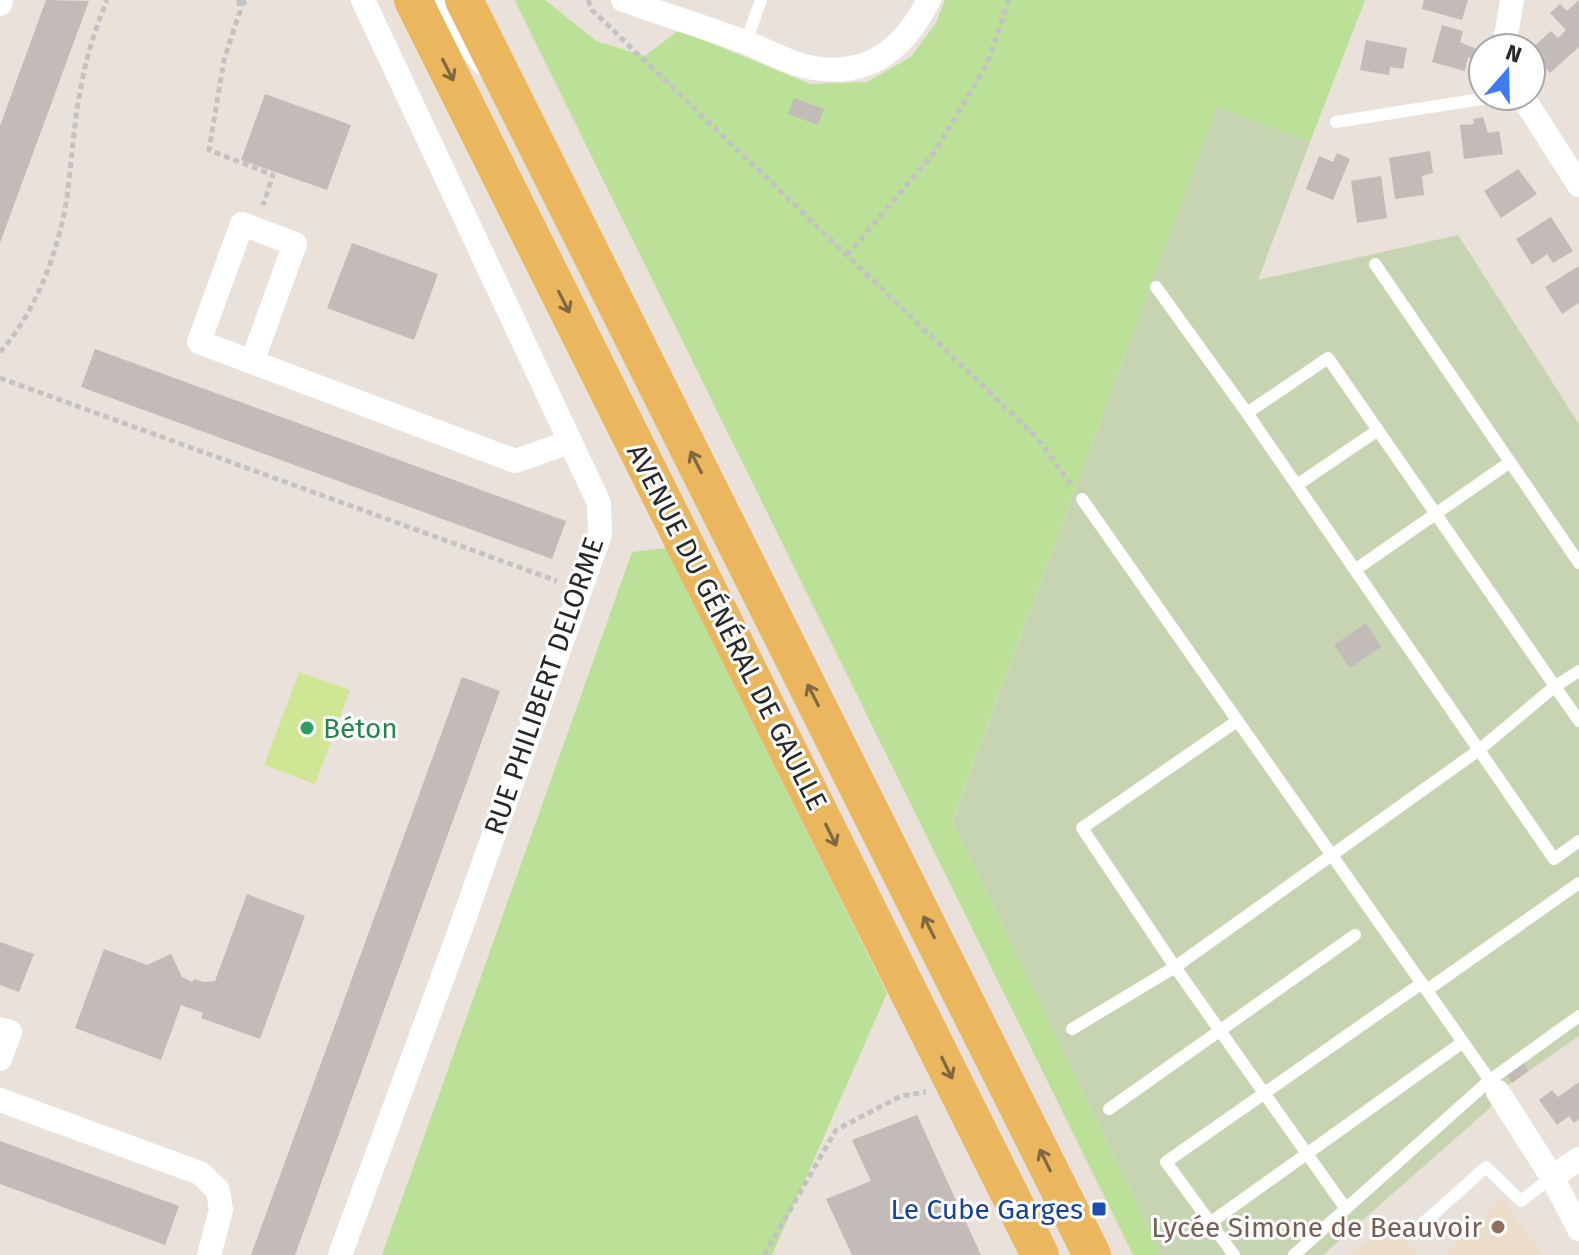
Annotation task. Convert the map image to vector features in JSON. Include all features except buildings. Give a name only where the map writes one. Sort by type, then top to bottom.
[{"type":"main road","name":"AVENUE DU GÉNÉRAL DE GAULLE","points":[[413,0],[1040,1255]]},
{"type":"main road","name":"AVENUE DU GÉNÉRAL DE GAULLE","points":[[464,0],[1092,1255]]},
{"type":"street","name":"RUE PHILIBERT DELORME","points":[[340,1255],[459,933],[600,534],[599,503],[363,0]]},
{"type":"street","name":"AVENUE DU GÉNÉRAL DE GAULLE","points":[[441,0],[462,39],[478,58],[503,79]]},
{"type":"street","points":[[623,0],[811,68],[849,69],[888,55],[916,25],[929,0]]},
{"type":"street","points":[[1507,32],[1512,0]]},
{"type":"street","points":[[1532,112],[1579,185]]},
{"type":"street","points":[[252,362],[295,244],[242,224],[199,342],[252,362],[515,461],[570,442]]},
{"type":"street","points":[[0,1029],[10,1032],[0,1059]]},
{"type":"street","points":[[1494,1086],[1552,1177],[1579,1229]]},
{"type":"street","points":[[0,1100],[200,1173],[218,1190],[221,1210],[209,1255]]},
{"type":"street","points":[[1552,1177],[1579,1159]]},
{"type":"lane","points":[[746,42],[761,0]]},
{"type":"lane","points":[[1336,122],[1467,101]]},
{"type":"lane","points":[[1375,264],[1579,563]]},
{"type":"lane","points":[[1156,287],[1247,413],[1554,859],[1579,841]]},
{"type":"lane","points":[[1247,413],[1328,358],[1579,721]]},
{"type":"lane","points":[[1297,485],[1378,430]]},
{"type":"lane","points":[[1355,570],[1510,462]]},
{"type":"lane","points":[[1082,499],[1494,1086]]},
{"type":"lane","points":[[1072,1029],[1175,967],[1479,750],[1554,687],[1579,671]]},
{"type":"lane","points":[[1237,721],[1082,828],[1175,967],[1346,1209]]},
{"type":"lane","points":[[1234,1255],[1166,1162],[1264,1093],[1576,890]]},
{"type":"lane","points":[[1109,1109],[1355,935]]},
{"type":"lane","points":[[1294,1255],[1579,1016]]},
{"type":"lane","points":[[1210,1223],[1463,1042]]},
{"type":"lane","points":[[1418,1228],[1486,1167],[1521,1201],[1552,1177]]},
{"type":"path","points":[[0,352],[36,295],[56,241],[66,200],[81,82],[89,46],[107,0]]},
{"type":"path","points":[[249,0],[240,2],[224,60],[209,150],[273,175],[255,229]]},
{"type":"path","points":[[588,0],[592,10],[1037,438],[1082,499]]},
{"type":"path","points":[[847,255],[934,153],[987,64],[1009,0]]},
{"type":"path","points":[[0,378],[580,589]]},
{"type":"path","points":[[764,1255],[836,1130],[901,1096],[957,1087]]},
{"type":"shaded area","name":"Lycée Simone de Beauvoir","points":[[1503,1198],[1542,1255],[1445,1255]]},
{"type":"shaded area","name":"Lycée Simone de Beauvoir","points":[[1386,1223],[1420,1255],[1350,1255]]},
{"type":"green space","points":[[545,0],[596,41],[645,56],[679,30],[810,84],[867,82],[911,57],[936,23],[945,0],[1365,0],[1310,142],[1217,107],[952,820],[1161,1255],[1133,1255],[515,1]]},
{"type":"green space","points":[[1217,107],[1310,142],[1258,280],[1458,235],[1579,424],[1579,1036],[1498,1092],[1490,1108],[1323,1255],[1161,1255],[952,821]]},
{"type":"green space","points":[[666,548],[887,993],[772,1255],[382,1255],[632,552]]},
{"type":"green space","name":"Béton","points":[[299,672],[350,690],[315,784],[264,765]]},
{"type":"place","name":"Béton","points":[[307,728]]},
{"type":"place","name":"Le Cube Garges","points":[[1099,1209]]},
{"type":"place","name":"Lycée Simone de Beauvoir","points":[[1498,1227]]}]
